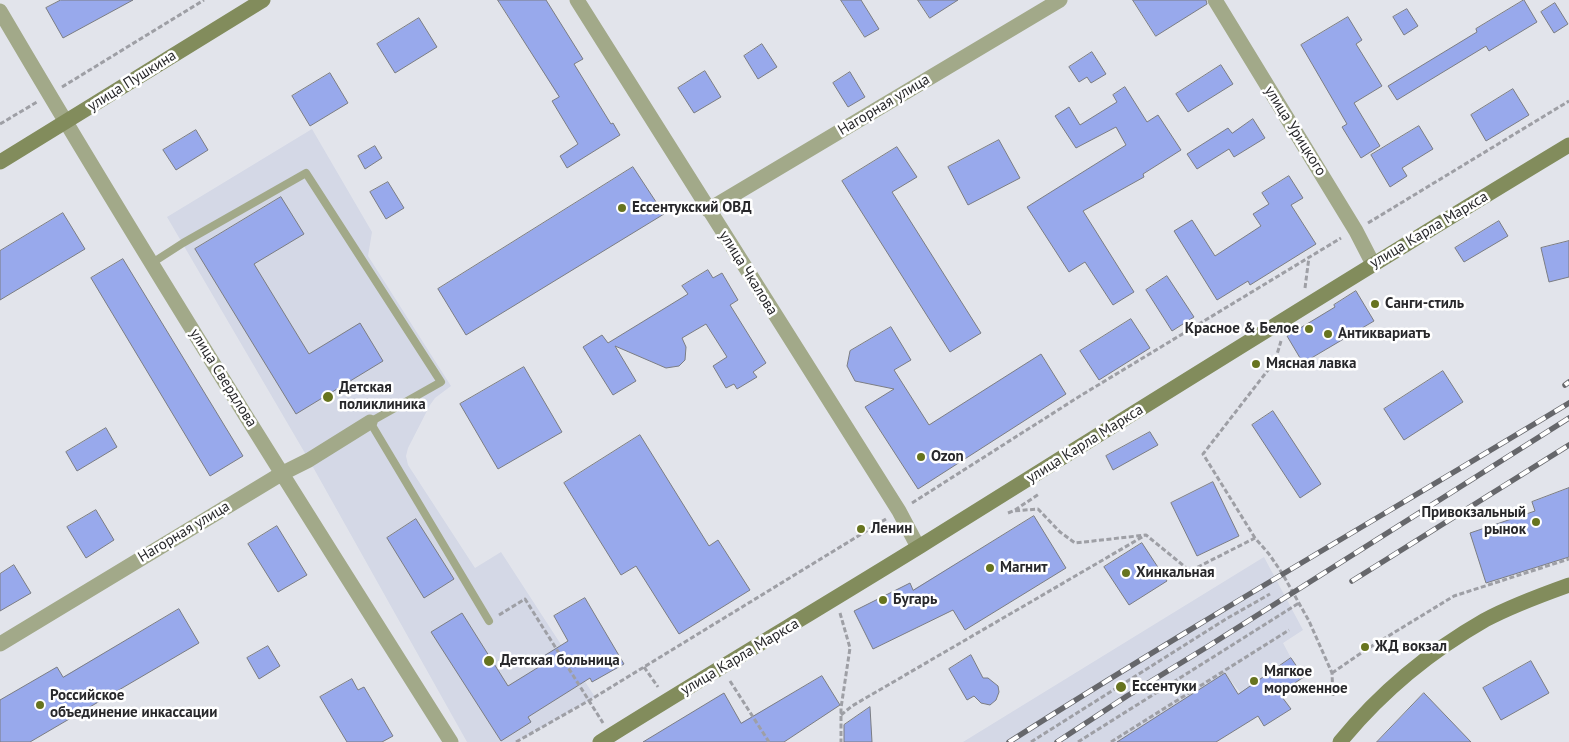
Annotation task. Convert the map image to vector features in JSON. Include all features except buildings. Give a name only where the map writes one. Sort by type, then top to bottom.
[{"type":"street","name":"улица Пушкина","points":[[0,162],[264,0]]},
{"type":"street","name":"улица Чкалова","points":[[577,0],[899,511],[918,547]]},
{"type":"street","name":"Нагорная улица","points":[[708,210],[1060,0]]},
{"type":"street","name":"улица Урицкого","points":[[1215,0],[1356,231],[1372,264]]},
{"type":"street","name":"улица Свердлова","points":[[0,11],[65,122],[281,474],[451,742]]},
{"type":"street","name":"улица Карла Маркса","points":[[605,739],[837,606],[918,547],[1372,264],[1569,144]]},
{"type":"street","name":"Нагорная улица","points":[[0,644],[370,422]]},
{"type":"street","points":[[1340,742],[1372,706],[1443,646],[1486,620],[1535,597],[1569,585]]},
{"type":"lane","points":[[152,263],[183,243],[306,173],[441,382],[370,422],[490,621]]},
{"type":"path","points":[[0,124],[204,0]]},
{"type":"path","points":[[516,742],[590,700],[899,511],[1080,396],[1569,101]]},
{"type":"path","points":[[1302,309],[1309,257]]},
{"type":"path","points":[[1282,340],[1275,361],[1203,454],[1255,538],[1282,573],[1309,621],[1332,674],[1334,696]]},
{"type":"path","points":[[1006,514],[1046,489]]},
{"type":"path","points":[[1013,510],[1038,509],[1060,532],[1075,543],[1146,535],[1190,571],[1255,538]]},
{"type":"path","points":[[841,715],[852,706],[1146,535]]},
{"type":"path","points":[[1332,674],[1367,649],[1454,596],[1569,559]]},
{"type":"path","points":[[1030,742],[1226,619],[1270,594]]},
{"type":"path","points":[[490,621],[526,599],[590,700],[605,739]]},
{"type":"path","points":[[1078,742],[1299,603]]},
{"type":"path","points":[[837,606],[850,648],[841,715],[841,742]]},
{"type":"path","points":[[832,618],[837,606]]},
{"type":"path","points":[[1111,742],[1289,630]]},
{"type":"path","points":[[738,675],[729,680],[769,742]]},
{"type":"shaded area","points":[[312,129],[372,232],[368,256],[451,386],[435,398],[430,405],[408,448],[406,456],[408,465],[475,568],[501,552],[595,697],[516,742],[467,742],[309,460],[167,217]]},
{"type":"shaded area","points":[[1264,557],[1303,630],[1283,643],[1291,658],[1240,692],[1225,674],[1117,742],[963,742]]},
{"type":"railway","points":[[1565,385],[1569,382]]},
{"type":"railway","points":[[1009,742],[1218,613],[1569,403]]},
{"type":"railway","points":[[1057,742],[1569,418]]},
{"type":"railway","points":[[1352,581],[1569,445]]},
{"type":"place","name":"Ессентукский ОВД","points":[[622,208]]},
{"type":"place","name":"Санги-стиль","points":[[1375,304]]},
{"type":"place","name":"Красное & Белое","points":[[1309,329]]},
{"type":"place","name":"Антиквариатъ","points":[[1328,334]]},
{"type":"place","name":"Мясная лавка","points":[[1256,364]]},
{"type":"place","name":"Детская поликлиника","points":[[328,397]]},
{"type":"place","name":"Ozon","points":[[921,457]]},
{"type":"place","name":"Привокзальный рынок","points":[[1536,522]]},
{"type":"place","name":"Ленин","points":[[861,529]]},
{"type":"place","name":"Магнит","points":[[990,568]]},
{"type":"place","name":"Хинкальная","points":[[1126,573]]},
{"type":"place","name":"Бугарь","points":[[883,600]]},
{"type":"place","name":"ЖД вокзал","points":[[1365,647]]},
{"type":"place","name":"Детская больница","points":[[489,661]]},
{"type":"place","name":"Мягкое мороженное","points":[[1254,681]]},
{"type":"place","name":"Ессентуки","points":[[1121,687]]},
{"type":"place","name":"Российское объединение инкассации","points":[[40,705]]}]
